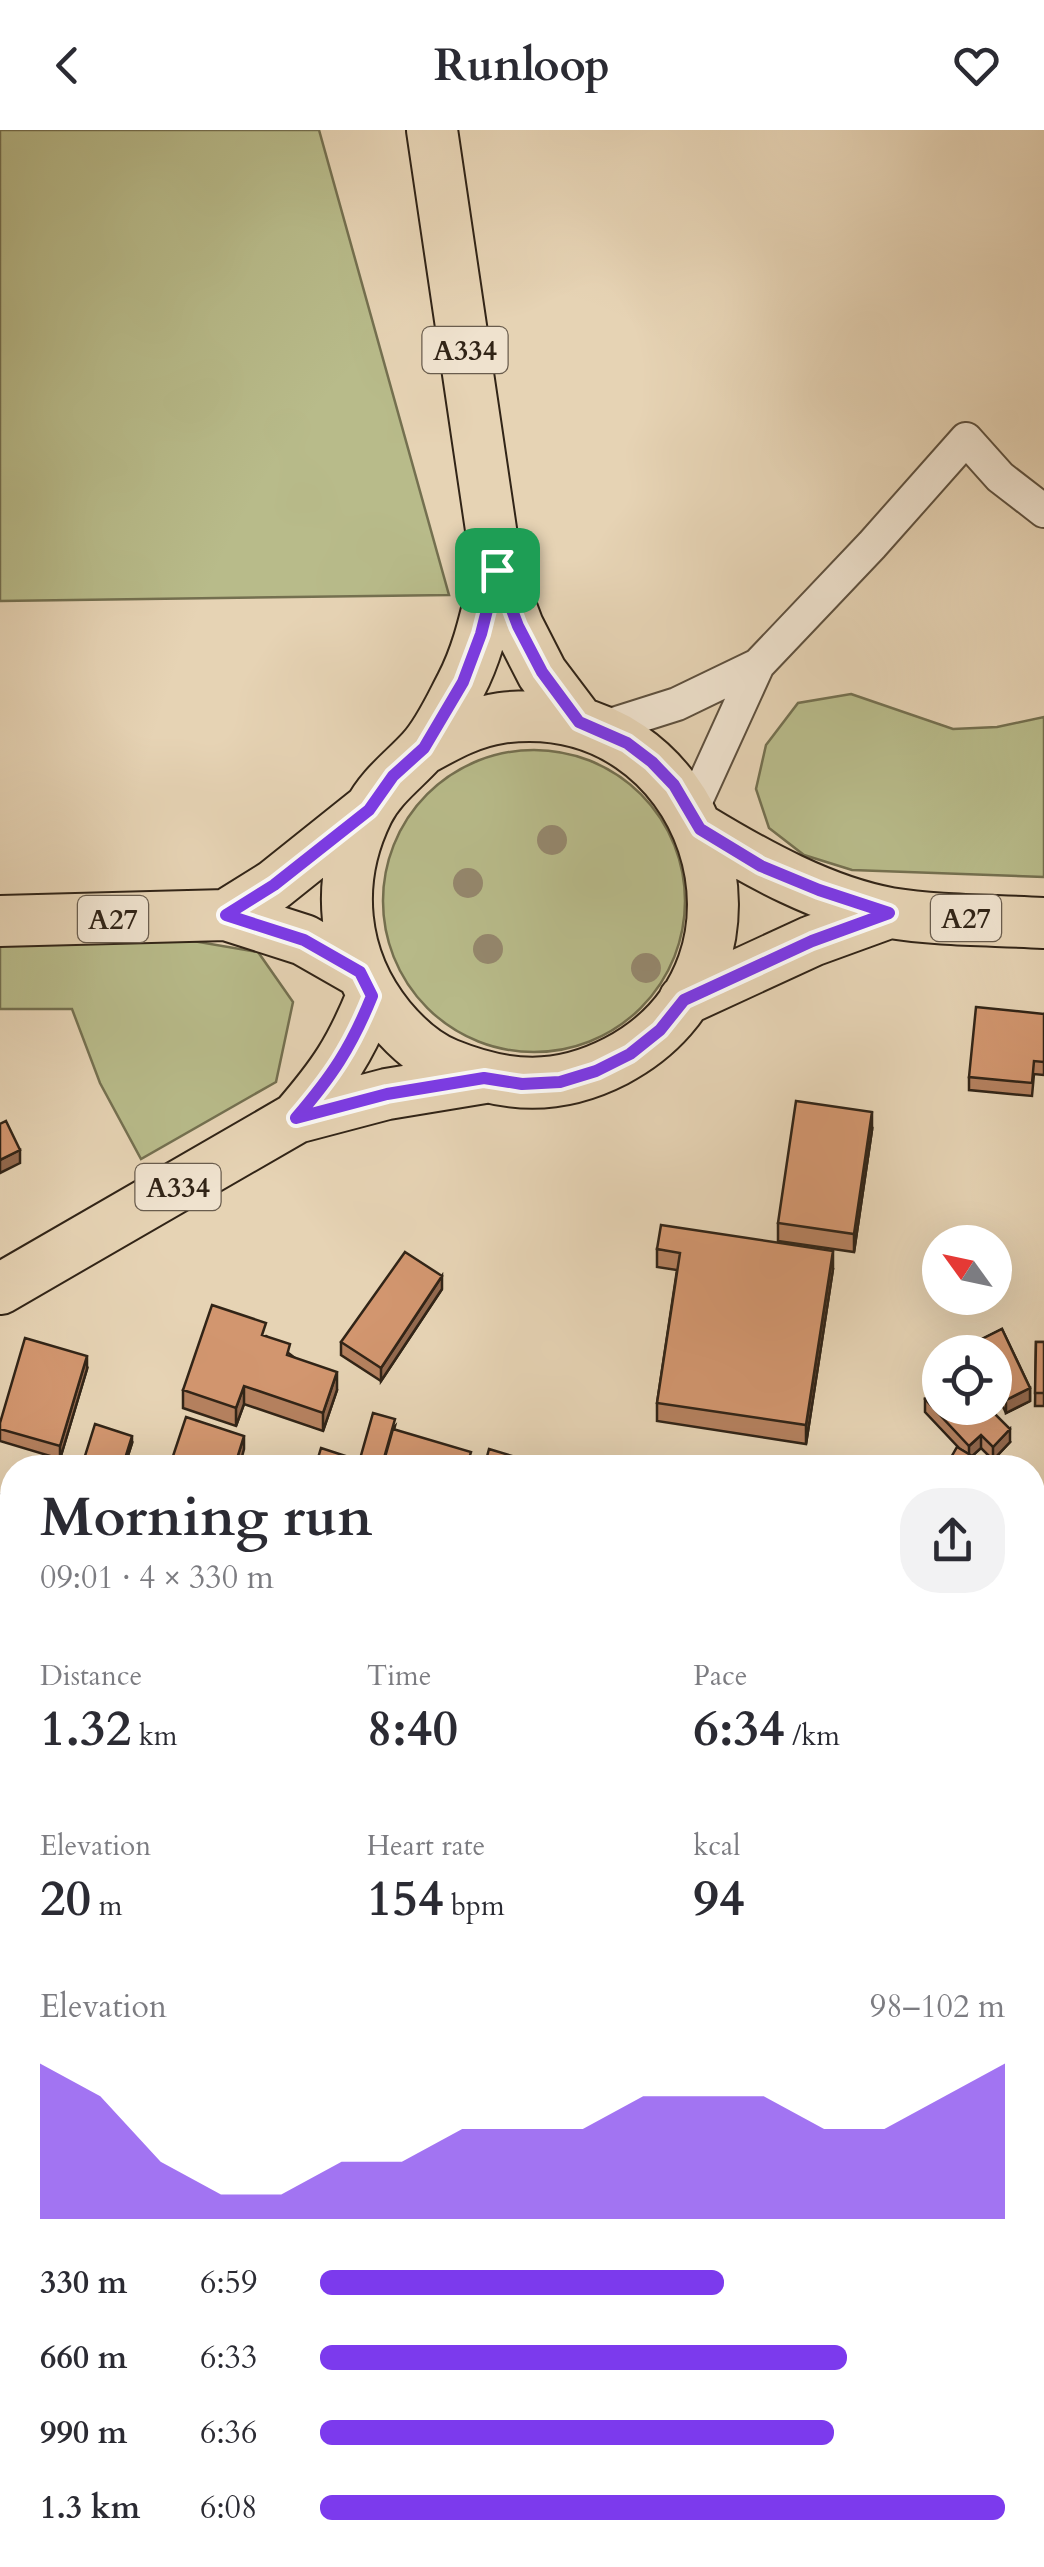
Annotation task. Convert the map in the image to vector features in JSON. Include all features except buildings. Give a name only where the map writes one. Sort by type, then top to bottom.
[{"type":"main road","name":"A334","points":[[432,130],[497,570],[518,626],[542,672],[589,726]]},
{"type":"main road","name":"A334","points":[[424,748],[463,682],[481,634],[497,570]]},
{"type":"main road","points":[[539,716],[589,726],[627,743],[674,785],[695,820],[712,872],[713,916],[703,960],[684,1000],[660,1030],[630,1054],[596,1071],[560,1082],[484,1078],[427,1052],[402,1032],[366,984],[348,932],[346,890],[353,849],[369,810],[393,776],[424,748],[460,730],[499,718],[539,716]]},
{"type":"main road","points":[[226,915],[274,885],[369,810]]},
{"type":"main road","name":"A27","points":[[695,820],[761,866],[889,913],[1044,923]]},
{"type":"main road","name":"A27","points":[[684,1000],[812,941],[889,913]]},
{"type":"main road","name":"A27","points":[[0,921],[226,915],[304,940],[366,984]]},
{"type":"main road","name":"A334","points":[[296,1118],[336,1070],[356,1036],[366,984]]},
{"type":"main road","name":"A334","points":[[0,1288],[296,1118],[387,1094],[484,1078]]},
{"type":"street","points":[[589,726],[677,704],[758,665],[872,546],[966,438],[1000,476],[1044,511]]},
{"type":"street","points":[[695,820],[758,665]]},
{"type":"green space","points":[[0,130],[319,130],[449,595],[0,601]]},
{"type":"green space","points":[[851,694],[953,729],[997,727],[1044,717],[1044,877],[852,870],[804,855],[769,828],[756,789],[766,745],[798,703]]},
{"type":"green space","points":[[534,750],[592,761],[641,794],[674,843],[685,901],[674,959],[641,1008],[592,1041],[534,1052],[476,1041],[427,1008],[394,959],[383,901],[394,843],[427,794],[476,761]]},
{"type":"green space","points":[[158,935],[258,952],[293,1002],[276,1082],[141,1159],[100,1083],[72,1009],[0,1009],[0,944]]},
{"type":"route","points":[[497,570],[518,626],[542,672],[579,722],[627,743],[652,762],[674,785],[700,829],[761,866],[889,913],[812,941],[684,1000],[660,1030],[630,1054],[596,1071],[560,1082],[522,1084],[484,1078],[387,1094],[296,1118],[336,1070],[356,1036],[372,996],[360,972],[304,940],[226,915],[274,885],[369,810],[393,776],[424,748],[463,682],[481,634],[497,570]]}]
